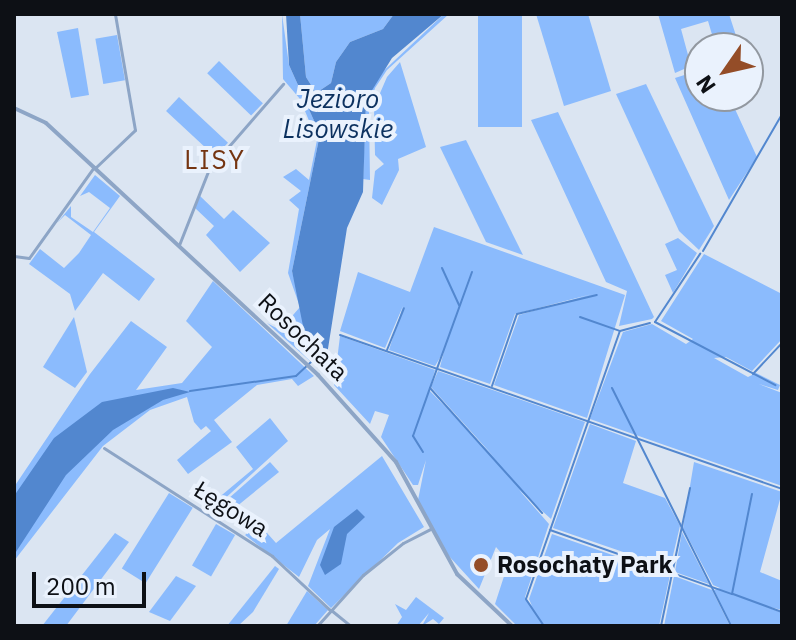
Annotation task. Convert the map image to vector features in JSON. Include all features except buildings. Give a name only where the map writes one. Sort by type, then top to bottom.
[{"type":"street","points":[[14,256],[29,258],[94,168],[135,130],[115,14]]},
{"type":"street","points":[[179,245],[209,169],[283,84]]},
{"type":"street","name":"Rosochata","points":[[14,108],[26,110],[94,168],[312,369],[396,462],[460,577],[512,626]]},
{"type":"street","name":"Łęgowa","points":[[104,448],[272,556],[351,626]]},
{"type":"street","points":[[317,626],[398,546],[431,529]]},
{"type":"shaded area","points":[[282,14],[289,65],[320,134],[292,271],[305,321],[310,361],[267,323],[280,330],[300,307],[288,273],[299,209],[289,200],[301,191],[283,177],[296,169],[309,180],[317,140],[300,99],[283,79]]},
{"type":"shaded area","points":[[300,14],[394,14],[383,29],[350,42],[336,62],[331,83],[316,93],[306,77]]},
{"type":"shaded area","points":[[444,14],[449,14],[387,70],[375,88],[369,111],[370,180],[363,179],[366,100],[377,77]]},
{"type":"shaded area","points":[[478,14],[522,14],[522,127],[478,127]]},
{"type":"shaded area","points":[[536,14],[588,14],[611,91],[564,106]]},
{"type":"shaded area","points":[[658,14],[729,14],[735,32],[711,32],[708,21],[681,29],[684,69],[675,73]]},
{"type":"shaded area","points":[[78,28],[89,95],[71,98],[57,32]]},
{"type":"shaded area","points":[[117,35],[125,80],[103,84],[95,39]]},
{"type":"shaded area","points":[[219,61],[263,103],[251,116],[207,73]]},
{"type":"shaded area","points":[[400,62],[426,147],[398,159],[399,170],[382,205],[372,198],[375,171],[384,164],[375,155],[374,107],[387,77]]},
{"type":"shaded area","points":[[684,75],[684,98],[675,78]]},
{"type":"shaded area","points":[[646,84],[714,226],[699,250],[679,231],[616,94]]},
{"type":"shaded area","points":[[179,97],[228,143],[215,157],[166,111]]},
{"type":"shaded area","points":[[558,112],[654,317],[652,319],[619,326],[627,291],[606,282],[531,120]]},
{"type":"shaded area","points":[[690,112],[736,112],[757,157],[729,200]]},
{"type":"shaded area","points":[[466,140],[523,255],[486,242],[440,147]]},
{"type":"shaded area","points":[[95,175],[120,196],[94,232],[155,279],[139,301],[103,273],[75,311],[70,294],[29,264],[40,249],[64,268],[79,253],[91,235],[65,215],[57,223],[71,206],[71,217],[93,232],[110,208],[89,192],[80,196]]},
{"type":"shaded area","points":[[200,196],[224,219],[233,210],[270,243],[240,272],[206,235],[214,226],[195,208]]},
{"type":"shaded area","points":[[434,227],[625,295],[587,418],[494,385],[519,315],[592,294],[515,314],[490,384],[440,367],[444,351],[435,366],[389,350],[403,306],[385,348],[340,331],[358,272],[410,292]]},
{"type":"shaded area","points":[[678,238],[697,253],[673,293],[665,275],[677,270],[665,244]]},
{"type":"shaded area","points":[[704,254],[782,294],[782,339],[752,371],[726,357],[714,358],[748,377],[756,373],[780,385],[778,390],[759,384],[782,393],[782,486],[590,419],[623,332],[652,324],[686,344],[693,339],[661,321]]},
{"type":"shaded area","points":[[213,281],[314,376],[298,386],[292,379],[257,385],[214,420],[232,442],[188,474],[177,460],[211,431],[206,426],[201,430],[194,422],[187,397],[150,410],[103,446],[14,561],[14,487],[90,374],[131,321],[167,347],[136,390],[182,383],[212,347],[186,321]]},
{"type":"shaded area","points":[[74,317],[87,372],[75,388],[43,367]]},
{"type":"shaded area","points":[[340,336],[435,370],[429,390],[494,457],[431,387],[438,371],[585,422],[551,519],[519,490],[549,524],[525,597],[532,606],[529,599],[552,534],[670,575],[659,626],[517,626],[495,604],[508,564],[502,554],[496,547],[479,589],[448,555],[418,500],[426,460],[418,485],[413,485],[381,437],[389,415],[375,411],[370,424],[334,385]]},
{"type":"shaded area","points":[[270,418],[288,441],[209,513],[204,510],[253,469],[236,447]]},
{"type":"shaded area","points":[[590,424],[636,441],[623,483],[665,498],[680,526],[670,568],[553,528]]},
{"type":"shaded area","points":[[382,456],[424,527],[398,543],[331,608],[308,586],[330,529],[317,540],[299,577],[245,535],[259,524],[276,543]]},
{"type":"shaded area","points":[[270,462],[279,472],[220,520],[211,514]]},
{"type":"shaded area","points":[[694,462],[782,492],[760,572],[782,581],[782,610],[762,605],[782,613],[782,626],[731,626],[714,590],[720,588],[713,585],[683,528]]},
{"type":"shaded area","points":[[169,493],[193,508],[146,583],[122,568]]},
{"type":"shaded area","points":[[216,524],[235,535],[211,577],[192,566]]},
{"type":"shaded area","points":[[682,532],[709,584],[675,572]]},
{"type":"shaded area","points":[[115,533],[129,542],[66,626],[42,626]]},
{"type":"shaded area","points":[[275,566],[279,569],[253,612],[238,626],[227,626]]},
{"type":"shaded area","points":[[176,576],[196,586],[170,621],[149,612]]},
{"type":"shaded area","points":[[674,576],[712,590],[730,626],[664,626]]},
{"type":"shaded area","points":[[307,591],[328,610],[314,626],[286,626]]},
{"type":"shaded area","points":[[416,597],[444,618],[439,624],[433,619],[422,626],[429,613],[418,626],[396,626],[402,617],[395,604],[406,610]]},
{"type":"water","name":"Jezioro Lisowskie","points":[[286,14],[300,14],[306,77],[316,93],[331,83],[336,62],[350,42],[383,29],[394,14],[444,14],[392,58],[366,100],[363,192],[347,228],[327,355],[321,363],[310,361],[292,271],[320,134],[289,65]]},
{"type":"water","points":[[173,388],[190,392],[163,400],[113,430],[66,475],[14,555],[14,496],[54,438],[102,402]]},
{"type":"water","points":[[357,509],[365,517],[347,534],[341,564],[325,575],[320,565],[334,527]]},
{"type":"waterway","points":[[703,251],[782,114]]},
{"type":"waterway","points":[[655,322],[700,254]]},
{"type":"waterway","points":[[442,268],[459,305]]},
{"type":"waterway","points":[[472,272],[430,388],[542,513]]},
{"type":"waterway","points":[[492,386],[517,314],[597,295]]},
{"type":"waterway","points":[[387,350],[404,308]]},
{"type":"waterway","points":[[580,317],[620,331],[650,323]]},
{"type":"waterway","points":[[655,322],[775,385]]},
{"type":"waterway","points":[[544,626],[526,599],[620,331]]},
{"type":"waterway","points":[[340,335],[782,489]]},
{"type":"waterway","points":[[753,374],[782,343]]},
{"type":"waterway","points":[[190,391],[296,376],[312,361]]},
{"type":"waterway","points":[[423,452],[413,436],[430,388]]},
{"type":"waterway","points":[[612,388],[731,626]]},
{"type":"waterway","points":[[661,626],[690,488]]},
{"type":"waterway","points":[[550,530],[732,594],[752,494]]},
{"type":"waterway","points":[[733,594],[782,612]]},
{"type":"place","name":"Rosochaty Park","points":[[481,565]]},
{"type":"district","name":"LISY","points":[[215,160]]}]
